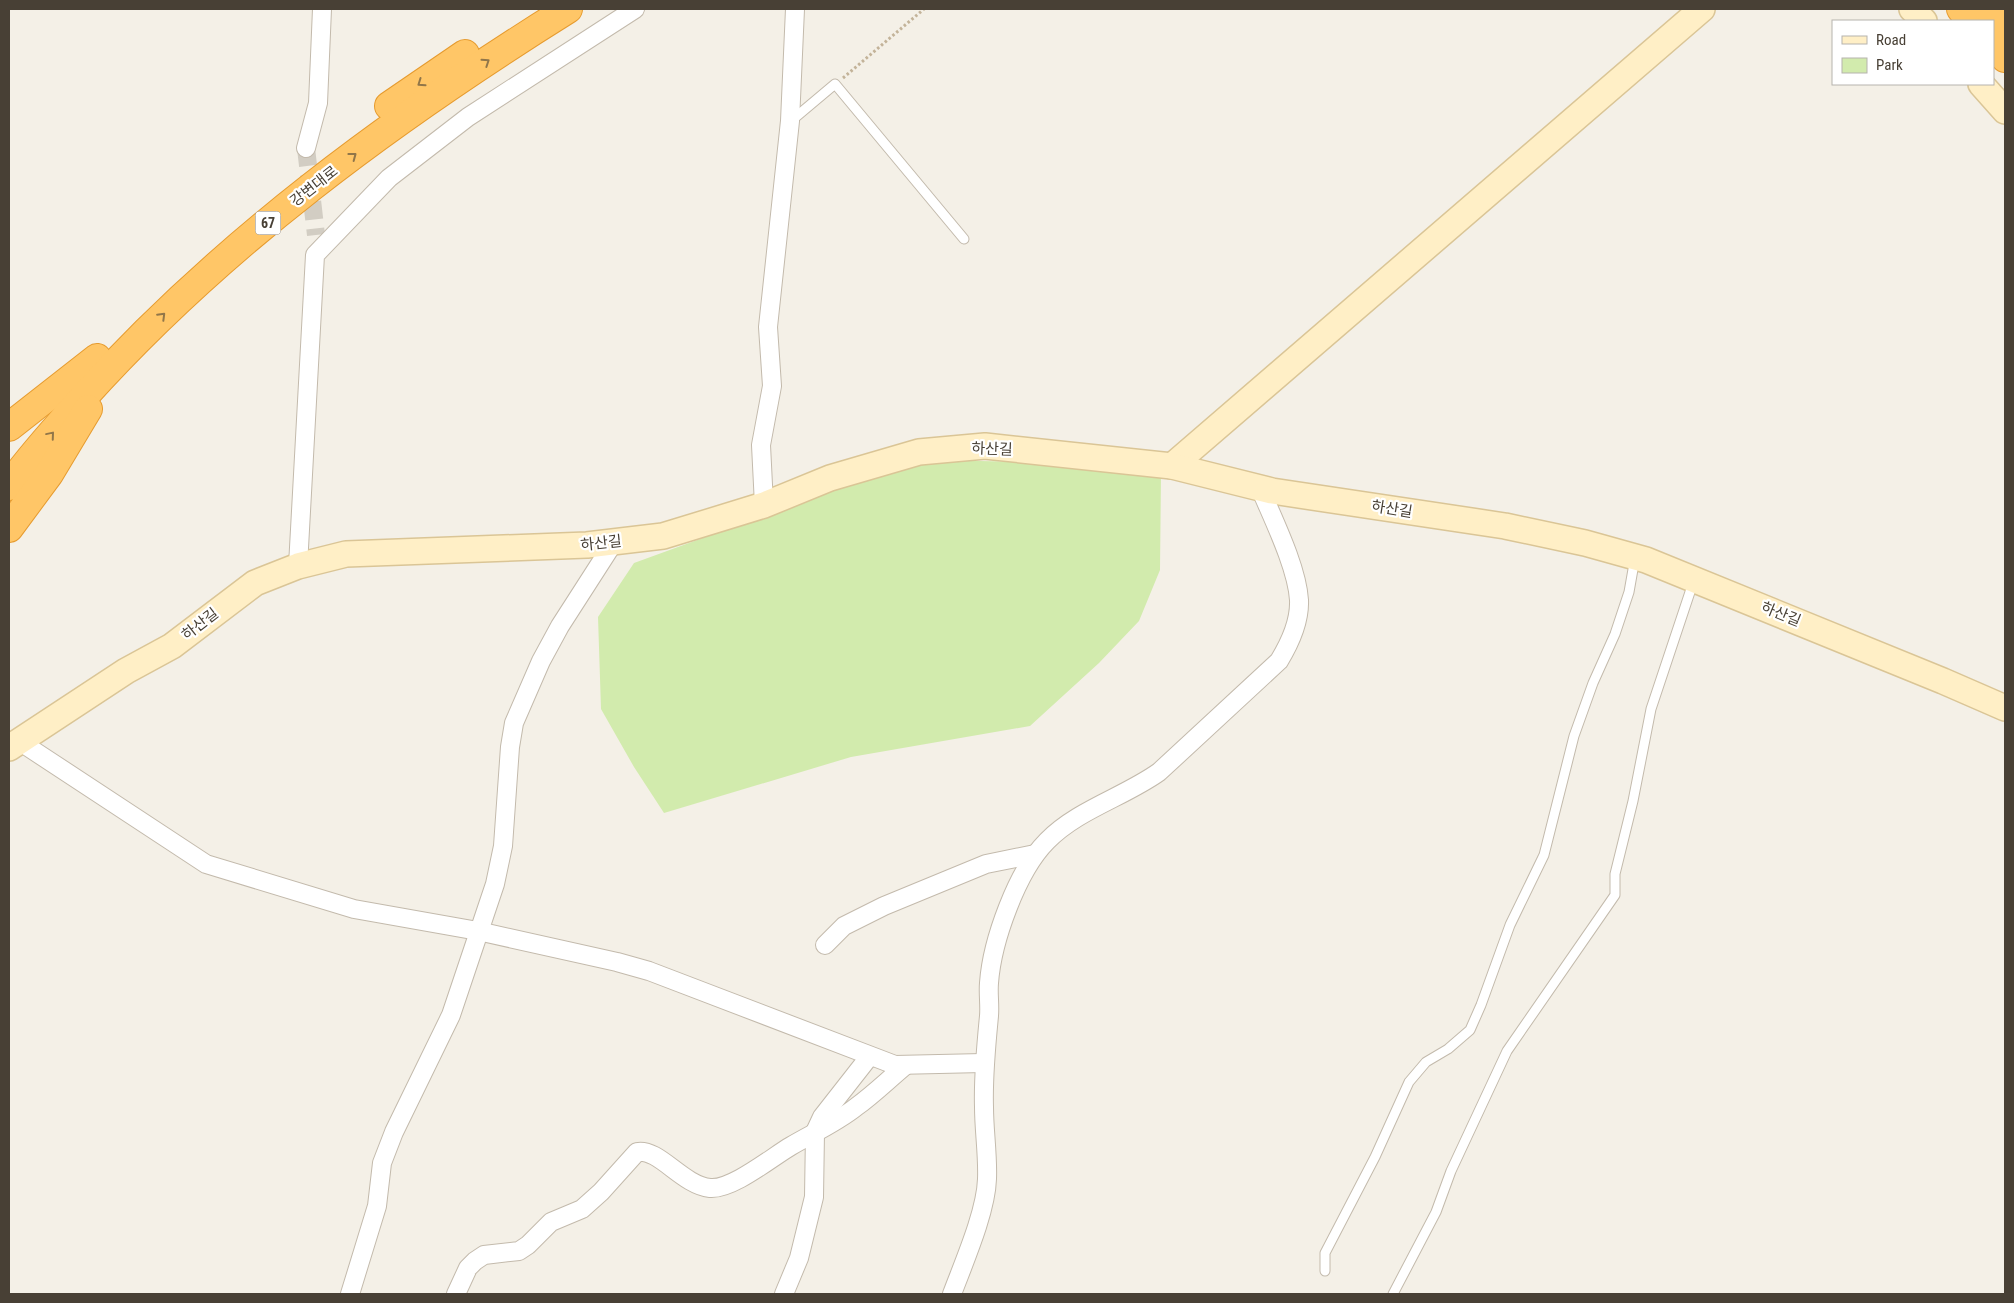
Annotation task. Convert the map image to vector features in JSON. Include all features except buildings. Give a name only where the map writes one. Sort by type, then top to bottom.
[{"type":"highway","name":"강변대로","points":[[9,486],[156,295],[301,173],[425,80],[536,9]]},
{"type":"highway","name":"강변대로","points":[[9,459],[39,421],[104,362],[307,191],[402,119],[568,9]]},
{"type":"highway","points":[[1961,9],[1971,20]]},
{"type":"highway","points":[[1988,9],[2005,28]]},
{"type":"highway","points":[[1994,45],[2005,58]]},
{"type":"highway","points":[[9,427],[104,362]]},
{"type":"highway","points":[[9,528],[70,442],[104,362]]},
{"type":"street","points":[[306,148],[318,103],[322,9]]},
{"type":"street","points":[[315,255],[389,178],[468,117],[636,9]]},
{"type":"street","points":[[764,505],[761,444],[772,386],[768,327],[790,121],[795,9]]},
{"type":"street","points":[[1172,466],[1702,9]]},
{"type":"street","points":[[1912,9],[1923,20]]},
{"type":"street","points":[[1982,85],[2005,111]]},
{"type":"street","points":[[298,566],[316,235]]},
{"type":"street","name":"하산길","points":[[14,745],[126,671],[172,646],[255,583],[298,566],[346,554],[587,545],[663,536],[764,505],[830,478],[919,452],[985,446],[1172,466],[1260,488],[1505,526],[1585,543],[1635,557],[1694,580],[1943,680],[2005,708]]},
{"type":"street","points":[[952,1294],[982,1206],[987,1180],[984,1063],[990,1008],[988,985],[991,967],[1006,916],[1035,854],[1048,839],[1100,804],[1145,782],[1159,772],[1279,661],[1291,642],[1299,600],[1281,538],[1260,488]]},
{"type":"street","points":[[350,1294],[377,1206],[382,1163],[394,1132],[451,1015],[495,884],[503,846],[510,747],[514,724],[541,661],[560,626],[614,542]]},
{"type":"street","points":[[14,745],[206,864],[354,909],[478,931],[649,971],[869,1057],[895,1065],[984,1063]]},
{"type":"street","points":[[825,945],[844,926],[884,906],[986,864],[1035,854]]},
{"type":"street","points":[[784,1294],[796,1265],[814,1197],[815,1132],[822,1117],[869,1057]]},
{"type":"street","points":[[456,1294],[468,1268],[475,1261],[484,1255],[519,1251],[528,1245],[552,1222],[582,1208],[601,1192],[637,1152],[645,1150],[654,1154],[671,1169],[698,1184],[711,1188],[722,1185],[755,1170],[856,1107],[906,1065]]},
{"type":"lane","points":[[790,121],[835,84],[964,239]]},
{"type":"lane","points":[[1325,1271],[1325,1253],[1375,1157],[1409,1082],[1426,1062],[1448,1049],[1470,1030],[1474,1022],[1510,925],[1544,855],[1574,736],[1615,634],[1629,592],[1635,557]]},
{"type":"lane","points":[[1393,1294],[1436,1212],[1473,1122],[1507,1051],[1615,895],[1615,874],[1633,800],[1651,709],[1694,580]]},
{"type":"path","points":[[835,84],[924,9]]},
{"type":"green space","points":[[927,460],[1035,462],[1161,474],[1160,570],[1139,621],[1099,663],[1030,726],[851,757],[664,813],[634,767],[601,709],[598,617],[634,563],[854,483]]},
{"type":"tunnel","points":[[306,148],[316,235]]}]
